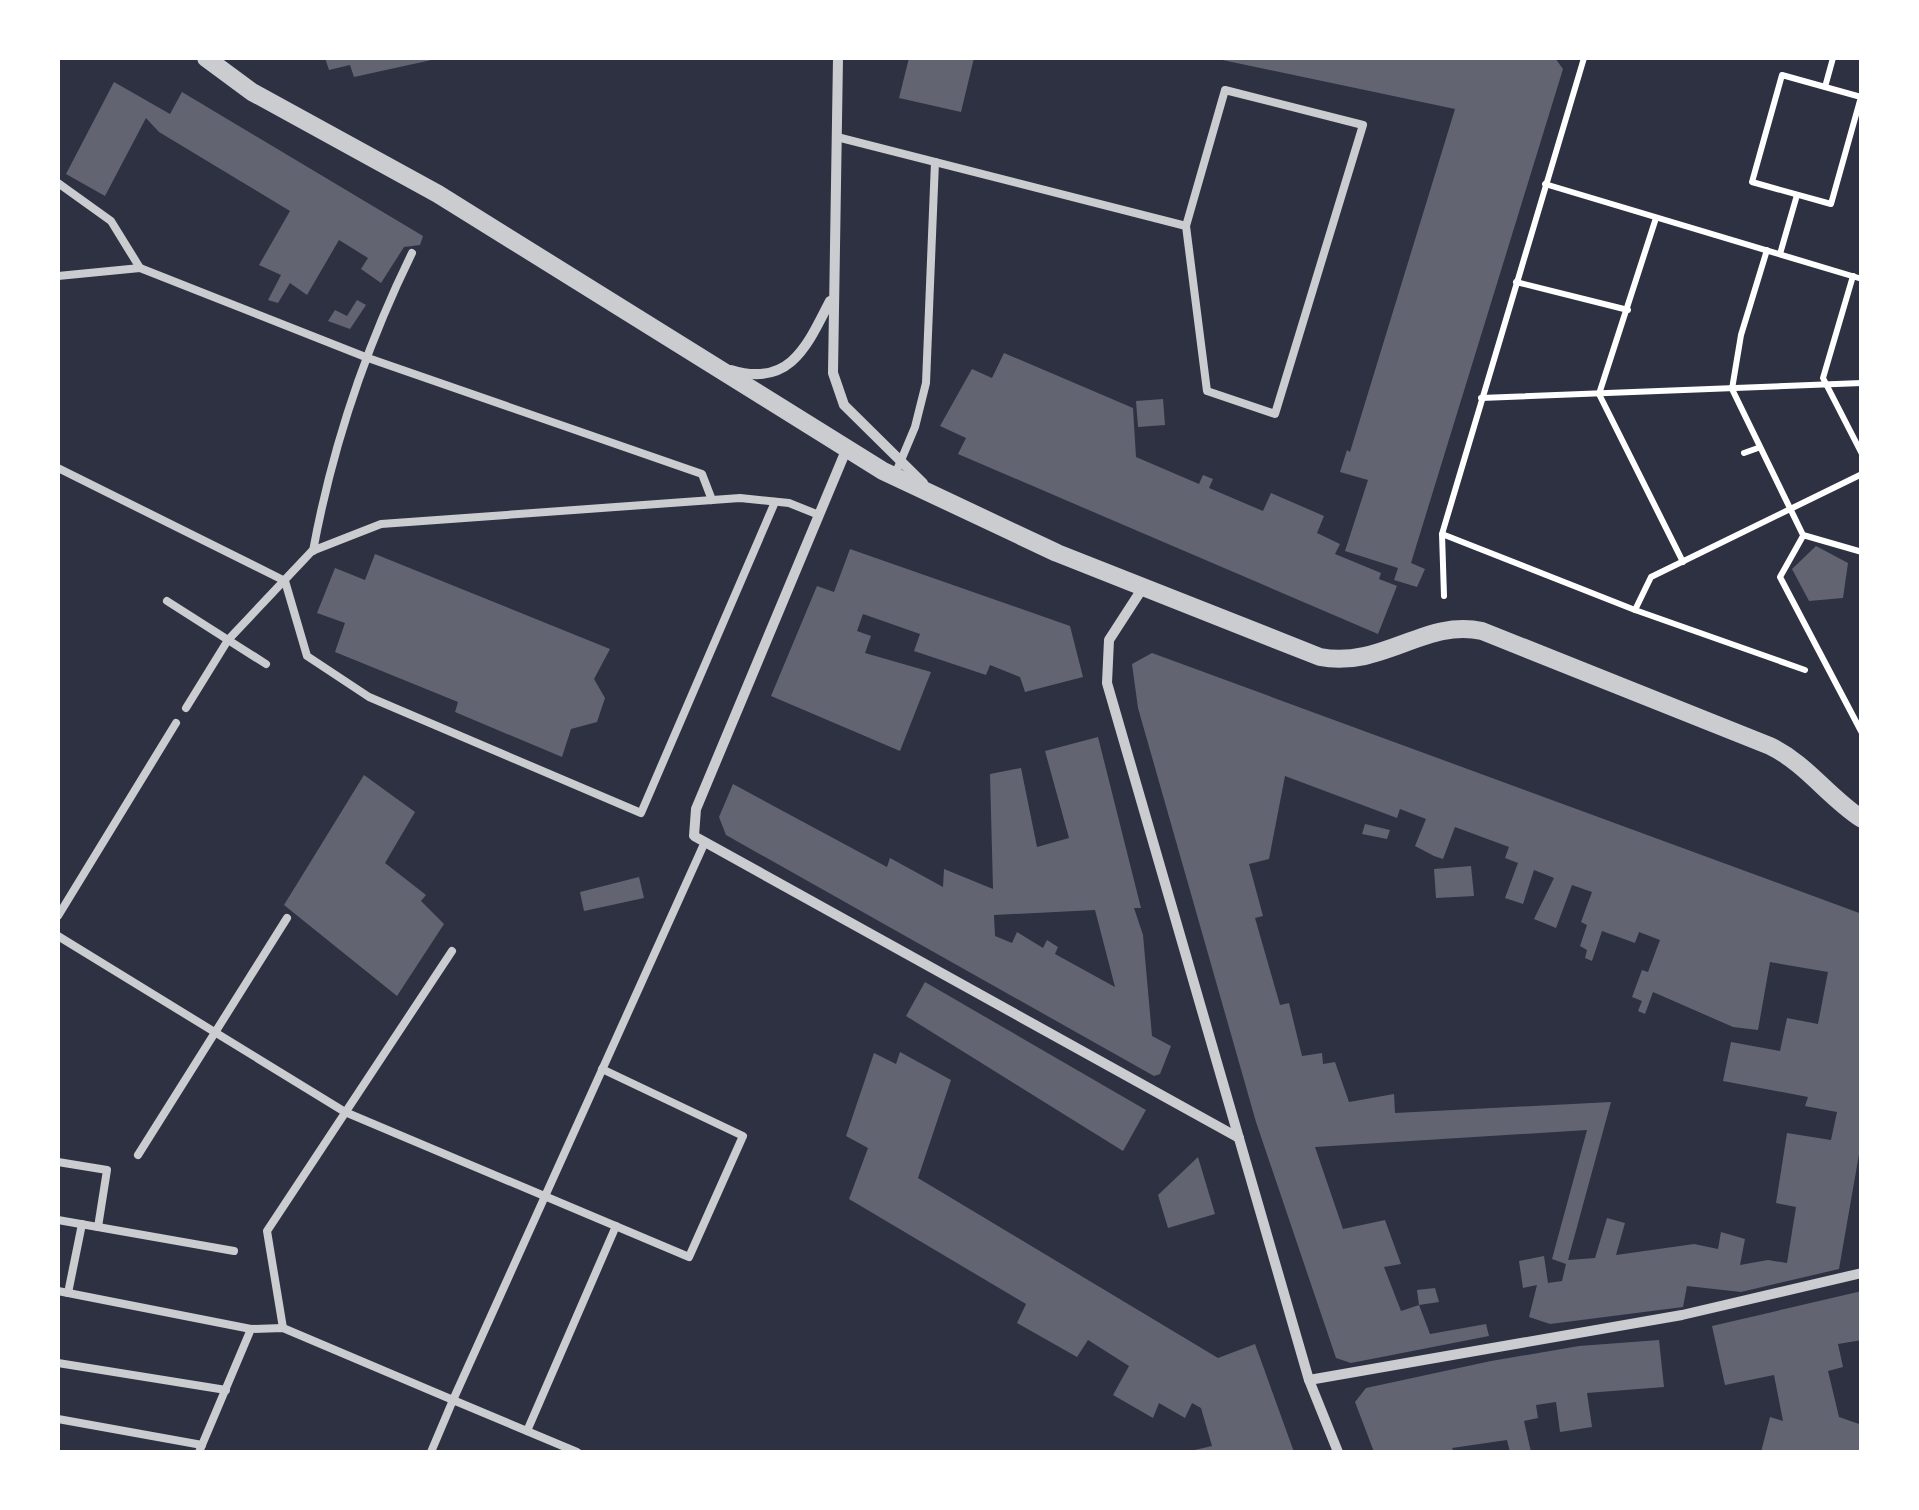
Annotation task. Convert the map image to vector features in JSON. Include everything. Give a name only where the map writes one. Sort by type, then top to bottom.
[{"type":"street","points":[[206,58],[252,92],[414,179],[847,448],[897,470],[1006,530],[1142,589],[1339,660],[1374,657],[1446,630],[1482,632],[1770,746],[1807,768],[1838,803],[1862,819]]},
{"type":"street","points":[[838,58],[832,363],[839,395],[897,470]]},
{"type":"street","points":[[716,365],[760,376],[780,370],[807,344],[833,295]]},
{"type":"street","points":[[847,448],[696,809],[694,836],[1239,1138]]},
{"type":"street","points":[[1142,589],[1109,640],[1107,682],[1310,1380],[1338,1452]]},
{"type":"street","points":[[1310,1380],[1682,1315],[1862,1273]]},
{"type":"lane","points":[[1225,90],[1363,125],[1275,414],[1207,391],[1186,226],[1225,90]]},
{"type":"lane","points":[[837,137],[1186,226]]},
{"type":"lane","points":[[897,470],[926,383],[934,162]]},
{"type":"lane","points":[[58,184],[110,220],[140,268]]},
{"type":"lane","points":[[312,552],[326,480],[368,358],[412,253]]},
{"type":"lane","points":[[58,276],[140,268],[368,358],[702,474],[712,500]]},
{"type":"lane","points":[[58,468],[285,581],[307,656],[353,686],[641,814],[775,502]]},
{"type":"lane","points":[[186,708],[228,640],[312,552],[380,524],[712,500],[775,502],[818,515]]},
{"type":"lane","points":[[167,601],[266,664]]},
{"type":"lane","points":[[58,916],[176,723]]},
{"type":"lane","points":[[431,1452],[704,844]]},
{"type":"lane","points":[[138,1156],[287,918]]},
{"type":"lane","points":[[58,936],[345,1112],[689,1257],[743,1136],[602,1069]]},
{"type":"lane","points":[[284,1328],[266,1231],[452,951]]},
{"type":"lane","points":[[58,1162],[107,1170],[98,1227]]},
{"type":"lane","points":[[58,1220],[234,1251]]},
{"type":"lane","points":[[68,1293],[82,1224]]},
{"type":"lane","points":[[527,1431],[616,1226]]},
{"type":"lane","points":[[58,1291],[251,1330],[284,1328],[577,1452]]},
{"type":"lane","points":[[58,1420],[201,1449],[251,1330]]},
{"type":"lane","points":[[58,1362],[226,1390]]},
{"type":"path","points":[[1446,630],[1442,534],[1584,58]]},
{"type":"path","points":[[1826,87],[1833,58]]},
{"type":"path","points":[[1782,75],[1826,87],[1861,97],[1831,204],[1752,182],[1782,75]]},
{"type":"path","points":[[1545,184],[1857,278],[1823,378],[1862,454]]},
{"type":"path","points":[[1780,254],[1797,195]]},
{"type":"path","points":[[1656,218],[1600,394],[1683,562]]},
{"type":"path","points":[[1767,250],[1740,335],[1732,389],[1803,536],[1862,552]]},
{"type":"path","points":[[1516,282],[1628,310]]},
{"type":"path","points":[[1482,398],[1862,383]]},
{"type":"path","points":[[1744,454],[1758,448]]},
{"type":"path","points":[[1635,610],[1651,577],[1862,474]]},
{"type":"path","points":[[1442,534],[1635,610],[1805,670]]},
{"type":"path","points":[[1803,536],[1780,577],[1862,734]]},
{"type":"building","points":[[325,58],[436,59],[354,77],[350,65],[329,70]]},
{"type":"building","points":[[909,58],[974,58],[961,112],[899,98]]},
{"type":"building","points":[[1213,58],[1555,58],[1563,69],[1411,563],[1425,569],[1417,587],[1394,580],[1398,568],[1345,551],[1368,480],[1340,472],[1347,450],[1350,452],[1455,109]]},
{"type":"building","points":[[114,82],[170,114],[182,92],[423,236],[420,245],[404,247],[381,283],[361,269],[368,258],[339,240],[307,295],[290,283],[278,303],[268,300],[281,275],[259,265],[290,211],[159,132],[146,118],[105,196],[66,174]]},
{"type":"building","points":[[357,300],[366,305],[350,329],[328,321],[335,310],[347,316]]},
{"type":"building","points":[[1004,353],[1133,408],[1136,457],[1199,484],[1203,475],[1213,479],[1209,488],[1263,511],[1271,493],[1324,516],[1317,533],[1340,544],[1335,554],[1381,573],[1379,579],[1397,586],[1378,634],[958,454],[966,438],[940,426],[972,369],[992,378]]},
{"type":"building","points":[[1163,399],[1165,425],[1138,427],[1136,401]]},
{"type":"building","points":[[1816,546],[1848,563],[1843,598],[1809,601],[1792,569]]},
{"type":"building","points":[[850,549],[1070,626],[1083,677],[1025,692],[1020,677],[990,665],[986,675],[914,651],[920,634],[863,614],[857,631],[871,636],[865,653],[931,672],[900,751],[771,696],[817,586],[834,592]]},
{"type":"building","points":[[375,554],[610,649],[594,679],[605,698],[597,722],[571,729],[562,757],[455,712],[458,702],[335,652],[345,623],[317,613],[335,568],[365,580]]},
{"type":"building","points":[[1152,653],[1862,914],[1862,1137],[1839,1269],[1741,1292],[1687,1286],[1683,1307],[1550,1324],[1529,1317],[1537,1285],[1523,1288],[1519,1261],[1544,1256],[1548,1283],[1562,1281],[1566,1264],[1552,1259],[1587,1130],[1315,1147],[1343,1229],[1385,1220],[1401,1264],[1384,1267],[1401,1311],[1419,1305],[1430,1334],[1486,1324],[1489,1336],[1351,1363],[1336,1358],[1256,1122],[1138,708],[1132,664]],"holes":[[[1285,776],[1397,818],[1400,809],[1426,819],[1415,846],[1443,859],[1455,827],[1509,847],[1505,858],[1518,863],[1505,898],[1523,904],[1534,870],[1554,878],[1534,919],[1556,928],[1572,885],[1592,892],[1581,922],[1587,925],[1580,946],[1587,950],[1585,958],[1592,961],[1602,931],[1635,943],[1639,932],[1660,940],[1648,972],[1642,970],[1632,997],[1642,1001],[1638,1011],[1645,1014],[1653,992],[1733,1027],[1758,1030],[1770,962],[1828,972],[1818,1024],[1787,1018],[1780,1051],[1731,1042],[1723,1081],[1808,1097],[1805,1106],[1837,1112],[1831,1140],[1787,1133],[1776,1203],[1796,1207],[1787,1263],[1768,1260],[1740,1265],[1745,1239],[1721,1232],[1718,1249],[1694,1244],[1616,1255],[1625,1223],[1607,1218],[1595,1258],[1568,1260],[1611,1102],[1395,1113],[1394,1094],[1349,1102],[1335,1062],[1323,1064],[1322,1053],[1302,1056],[1289,1003],[1280,1005],[1255,918],[1263,916],[1249,864],[1269,859]]]},
{"type":"building","points":[[1098,737],[1141,908],[1134,908],[1143,935],[1152,1036],[1171,1046],[1160,1074],[1154,1076],[726,835],[719,817],[733,784],[887,867],[890,858],[943,887],[944,869],[993,889],[990,774],[1021,768],[1037,847],[1069,838],[1045,751]],"holes":[[[1095,910],[1115,987],[1055,954],[1058,947],[1047,940],[1043,948],[1017,932],[1012,943],[995,936],[994,915]]]},
{"type":"building","points":[[364,775],[415,812],[385,863],[426,895],[421,901],[444,924],[397,996],[284,905]]},
{"type":"building","points":[[1365,824],[1390,830],[1387,839],[1362,834]]},
{"type":"building","points":[[1471,866],[1474,896],[1436,898],[1434,869]]},
{"type":"building","points":[[639,877],[644,898],[584,911],[580,892]]},
{"type":"building","points":[[925,982],[1146,1110],[1123,1151],[906,1016]]},
{"type":"building","points":[[900,1052],[951,1080],[918,1178],[1218,1358],[1255,1344],[1294,1452],[1186,1452],[1212,1446],[1201,1408],[1192,1403],[1185,1418],[1159,1403],[1153,1418],[1113,1395],[1129,1366],[1088,1340],[1077,1357],[1017,1323],[1026,1304],[849,1199],[868,1148],[846,1136],[874,1053],[896,1064]]},
{"type":"building","points":[[1198,1157],[1215,1214],[1168,1228],[1158,1195]]},
{"type":"building","points":[[1435,1288],[1439,1302],[1419,1305],[1417,1290]]},
{"type":"building","points":[[1862,1291],[1862,1340],[1838,1344],[1843,1367],[1828,1371],[1839,1417],[1862,1425],[1862,1452],[1761,1452],[1770,1417],[1783,1421],[1774,1375],[1725,1385],[1712,1326]]},
{"type":"building","points":[[1659,1340],[1664,1387],[1587,1393],[1592,1427],[1560,1432],[1556,1402],[1536,1405],[1538,1418],[1524,1421],[1531,1452],[1510,1452],[1507,1440],[1452,1448],[1454,1452],[1374,1452],[1355,1402],[1366,1388],[1491,1361],[1579,1346]]}]
